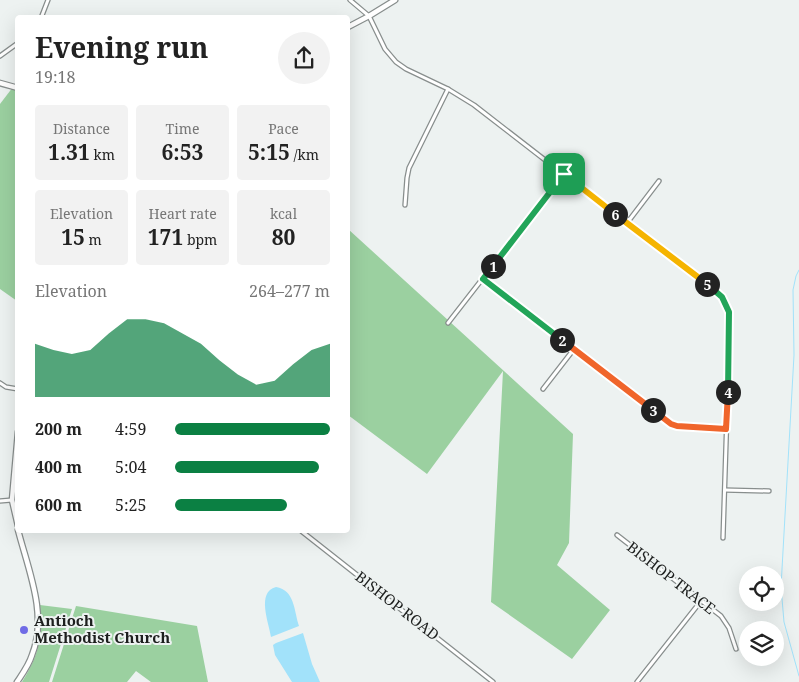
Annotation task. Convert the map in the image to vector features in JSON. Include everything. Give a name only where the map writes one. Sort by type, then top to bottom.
[{"type":"street","points":[[42,15],[48,0]]},
{"type":"street","points":[[350,0],[369,16],[385,49],[396,62],[474,105],[716,292],[726,304],[730,320],[723,538]]},
{"type":"street","points":[[350,26],[395,0]]},
{"type":"street","points":[[0,56],[15,45]]},
{"type":"street","points":[[0,83],[15,87]]},
{"type":"street","points":[[405,205],[406,178],[409,168],[448,89]]},
{"type":"street","points":[[448,323],[564,174]]},
{"type":"street","points":[[627,223],[659,181]]},
{"type":"street","points":[[483,279],[671,424],[683,427],[726,429]]},
{"type":"street","points":[[543,390],[574,349]]},
{"type":"street","points":[[0,383],[6,387],[15,388]]},
{"type":"street","points":[[15,466],[12,500],[15,513]]},
{"type":"street","points":[[725,490],[769,491]]},
{"type":"street","points":[[0,501],[12,500]]},
{"type":"street","points":[[17,682],[33,654],[38,624],[36,600],[19,533]]},
{"type":"street","name":"BISHOP ROAD","points":[[304,533],[494,682]]},
{"type":"street","name":"BISHOP TRACE","points":[[617,535],[721,616],[730,628],[736,649]]},
{"type":"street","points":[[637,682],[701,601]]},
{"type":"green space","points":[[15,87],[15,300],[0,289],[0,104]]},
{"type":"green space","points":[[350,231],[573,434],[569,543],[557,565],[610,610],[572,659],[491,602],[503,371],[427,474],[350,416]]},
{"type":"green space","points":[[40,605],[72,609],[49,682],[22,682],[36,654],[41,627]]},
{"type":"green space","points":[[76,606],[197,626],[208,682],[151,682],[136,671],[127,682],[52,682]]},
{"type":"water","points":[[276,587],[287,592],[293,602],[299,626],[271,637],[265,601],[266,595]]},
{"type":"water","points":[[303,633],[312,664],[320,682],[292,682],[275,655],[273,645]]},
{"type":"waterway","points":[[799,270],[793,290],[794,355],[781,587],[784,622],[799,676]]},
{"type":"place","name":"Antioch Methodist Church","points":[[24,630]]},
{"type":"route","points":[[564,174],[722,297],[729,312],[730,320],[726,429],[683,427],[671,424],[483,279],[564,174]]}]
